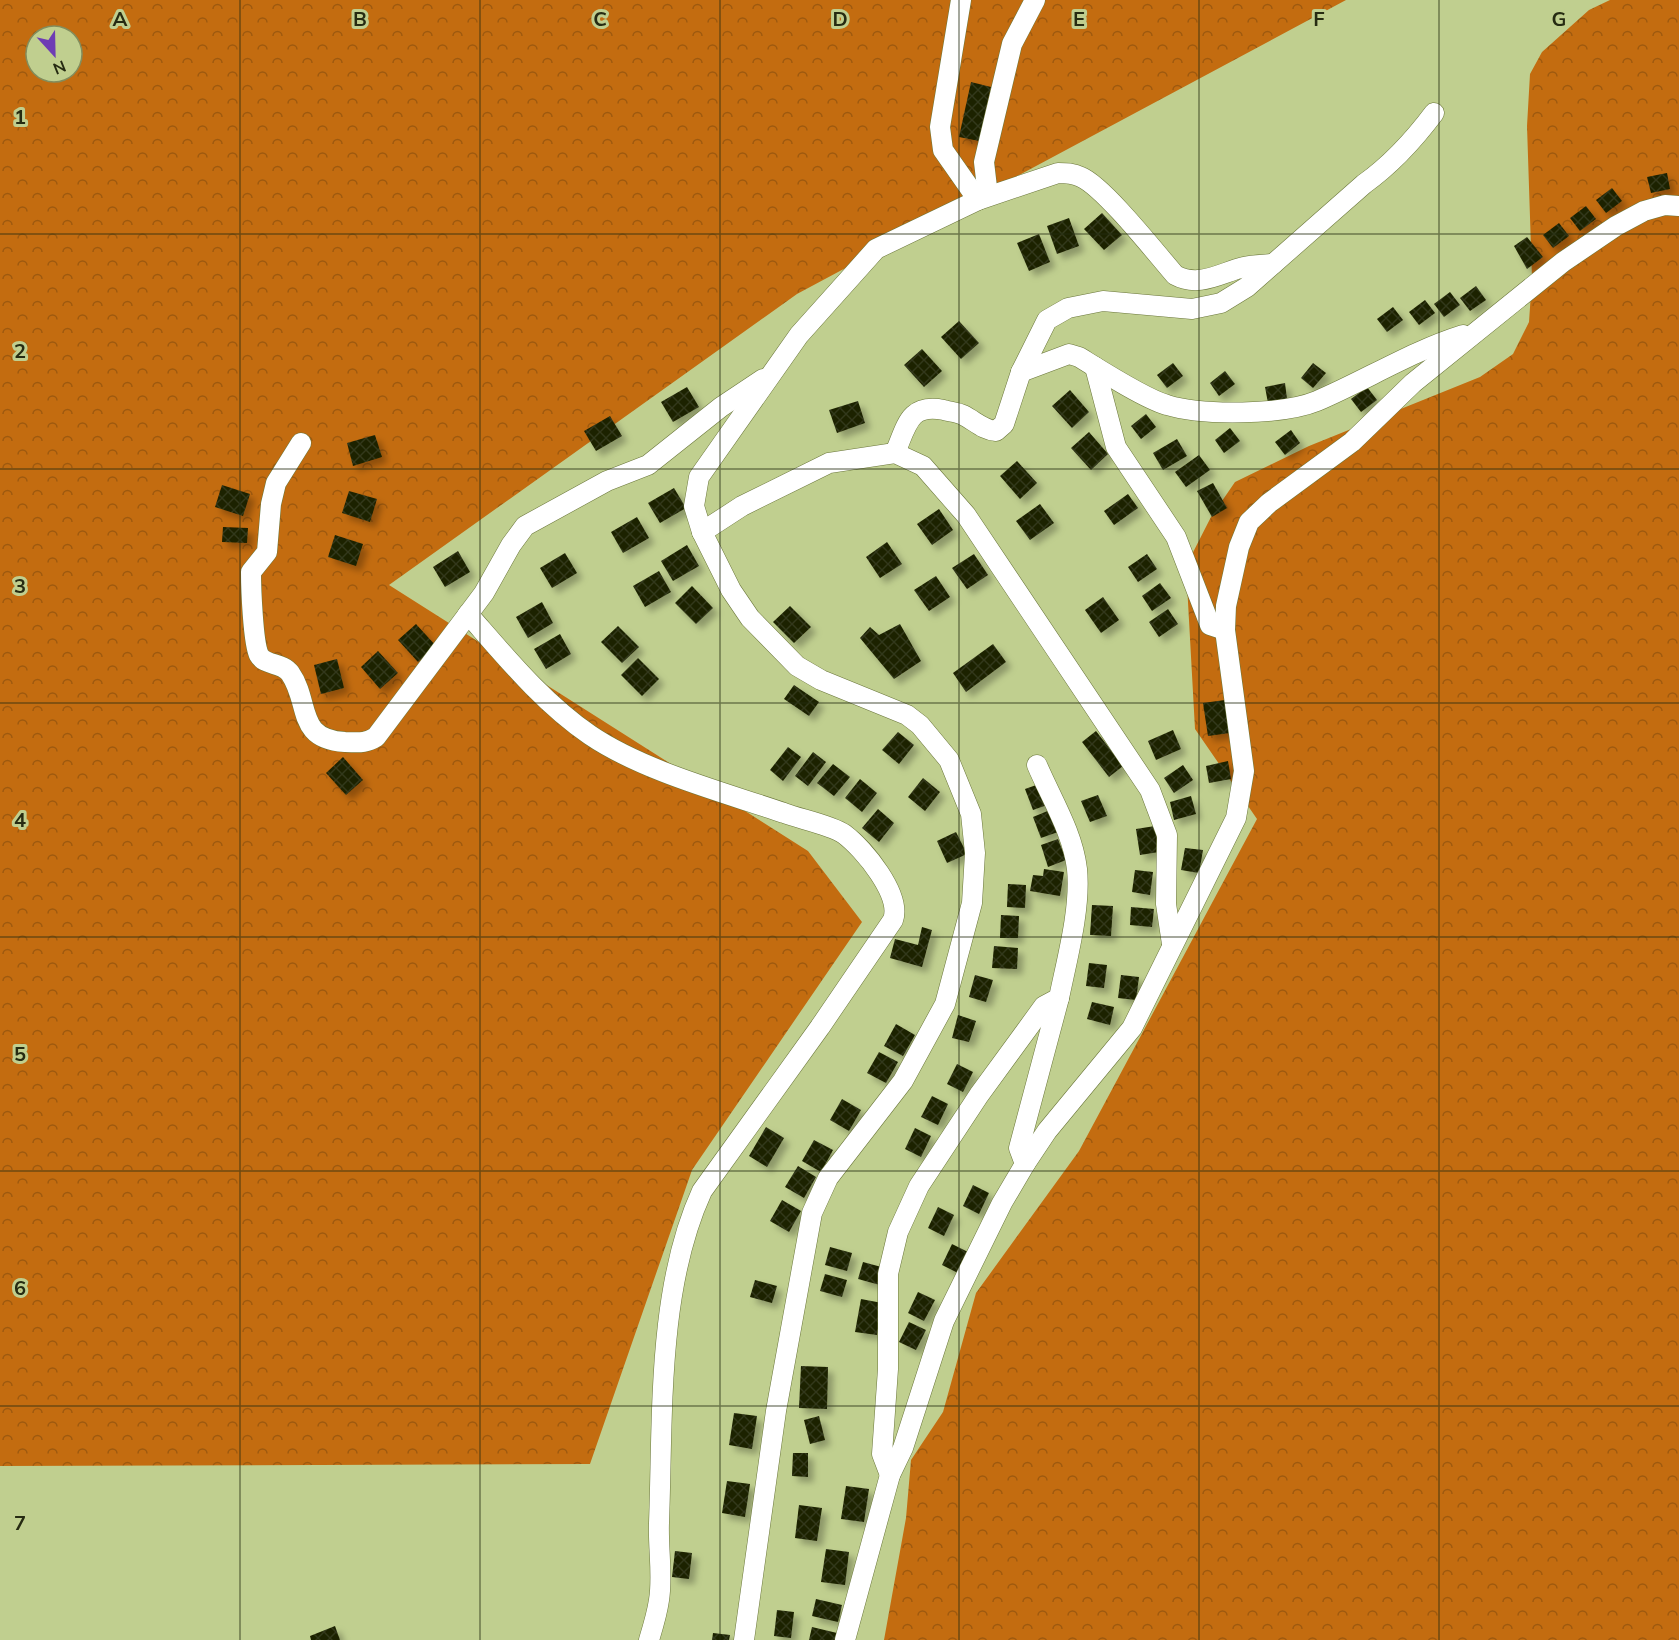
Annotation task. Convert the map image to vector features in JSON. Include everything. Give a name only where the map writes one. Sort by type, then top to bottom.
[{"type":"street","points":[[961,0],[940,127],[944,150],[983,198]]},
{"type":"street","points":[[983,198],[984,162],[1012,45],[1035,0]]},
{"type":"street","points":[[896,453],[909,420],[917,411],[931,407],[961,414],[988,430],[996,431],[1004,424],[1021,372],[1047,320],[1068,308],[1103,301],[1192,309],[1221,303],[1247,287],[1364,184],[1384,170],[1407,148],[1434,113]]},
{"type":"street","points":[[744,1640],[778,1400],[812,1213],[828,1178],[903,1081],[945,1004],[972,903],[975,853],[970,814],[949,760],[936,741],[907,715],[821,680],[797,666],[750,618],[731,590],[702,532],[694,506],[699,477],[799,335],[876,249],[983,198],[1058,173],[1069,173],[1083,177],[1109,199],[1175,275],[1186,281],[1204,280],[1245,266],[1273,264]]},
{"type":"street","points":[[845,1640],[890,1475],[903,1448],[944,1321],[1002,1203],[1025,1164],[1047,1131],[1132,1028],[1236,818],[1244,771],[1225,630],[1226,606],[1239,547],[1249,522],[1269,503],[1352,442],[1413,383],[1474,331],[1563,262],[1616,226],[1644,211],[1665,206],[1679,206]]},
{"type":"street","points":[[1021,372],[1069,354],[1079,357],[1166,405],[1192,410],[1274,411],[1316,401],[1435,344],[1474,331]]},
{"type":"street","points":[[1095,367],[1116,447],[1176,537],[1210,625],[1225,630]]},
{"type":"street","points":[[301,443],[276,483],[271,504],[267,552],[251,572],[258,652],[267,662],[282,665],[290,673],[315,733],[327,741],[361,743],[376,737],[468,614],[525,526],[607,481],[648,465],[721,407],[770,375]]},
{"type":"street","points":[[702,532],[742,506],[829,463],[896,453],[923,466],[966,515],[1150,790],[1167,835],[1166,904],[1172,944]]},
{"type":"street","points":[[468,614],[554,706],[591,736],[660,770],[843,833],[871,861],[893,898],[896,911],[893,920],[820,1027],[702,1191],[689,1219],[680,1259],[666,1357],[658,1547],[660,1598],[649,1640]]},
{"type":"street","points":[[1025,1164],[1019,1148],[1059,998],[1073,934],[1077,870],[1070,840],[1037,765]]},
{"type":"street","points":[[890,1475],[882,1454],[888,1369],[888,1274],[898,1232],[919,1186],[979,1095],[1044,1006],[1059,998]]},
{"type":"green space","points":[[0,0],[1346,0],[797,294],[389,585],[808,851],[862,922],[692,1170],[590,1464],[0,1466]]},
{"type":"green space","points":[[1610,0],[1679,0],[1679,1640],[884,1640],[906,1518],[911,1460],[943,1412],[976,1293],[1079,1151],[1257,819],[1195,729],[1186,566],[1211,517],[1235,482],[1309,446],[1480,377],[1513,354],[1529,322],[1532,278],[1527,126],[1530,74],[1542,52],[1589,10]]},
{"type":"building","points":[[971,82],[991,87],[979,141],[959,137]]},
{"type":"building","points":[[1667,173],[1670,189],[1651,193],[1647,177]]},
{"type":"building","points":[[1612,188],[1622,201],[1606,213],[1596,200]]},
{"type":"building","points":[[1586,206],[1596,219],[1580,231],[1570,218]]},
{"type":"building","points":[[1102,213],[1122,235],[1104,250],[1084,229]]},
{"type":"building","points":[[1069,218],[1079,246],[1057,254],[1047,226]]},
{"type":"building","points":[[1559,223],[1569,236],[1553,248],[1543,235]]},
{"type":"building","points":[[1039,234],[1050,262],[1029,271],[1017,243]]},
{"type":"building","points":[[1527,237],[1543,257],[1527,269],[1514,246]]},
{"type":"building","points":[[1476,286],[1486,300],[1470,311],[1460,298]]},
{"type":"building","points":[[1450,292],[1460,305],[1444,317],[1434,304]]},
{"type":"building","points":[[1425,300],[1435,313],[1419,325],[1409,312]]},
{"type":"building","points":[[1393,307],[1403,320],[1387,332],[1377,319]]},
{"type":"building","points":[[959,321],[979,343],[961,359],[941,337]]},
{"type":"building","points":[[922,349],[942,371],[924,387],[904,365]]},
{"type":"building","points":[[1173,363],[1183,376],[1167,388],[1157,375]]},
{"type":"building","points":[[1313,363],[1326,373],[1313,388],[1301,378]]},
{"type":"building","points":[[1225,371],[1235,384],[1219,396],[1210,383]]},
{"type":"building","points":[[1285,383],[1287,399],[1268,403],[1265,387]]},
{"type":"building","points":[[687,387],[699,407],[673,422],[661,402]]},
{"type":"building","points":[[1367,387],[1377,400],[1361,412],[1351,399]]},
{"type":"building","points":[[1070,390],[1089,412],[1072,428],[1052,406]]},
{"type":"building","points":[[858,401],[865,423],[837,433],[829,410]]},
{"type":"building","points":[[1146,414],[1156,427],[1141,439],[1131,426]]},
{"type":"building","points":[[610,416],[622,436],[596,451],[584,431]]},
{"type":"building","points":[[1230,428],[1240,441],[1224,453],[1215,440]]},
{"type":"building","points":[[1291,430],[1300,443],[1285,455],[1275,442]]},
{"type":"building","points":[[1089,432],[1108,454],[1091,470],[1071,448]]},
{"type":"building","points":[[375,435],[382,457],[353,466],[347,443]]},
{"type":"building","points":[[1177,439],[1187,456],[1163,470],[1153,453]]},
{"type":"building","points":[[1199,455],[1210,470],[1186,487],[1175,472]]},
{"type":"building","points":[[1017,461],[1037,483],[1020,499],[1000,476]]},
{"type":"building","points":[[1213,483],[1227,508],[1212,517],[1197,491]]},
{"type":"building","points":[[222,485],[250,494],[243,516],[215,507]]},
{"type":"building","points":[[674,488],[686,508],[660,523],[648,503]]},
{"type":"building","points":[[349,491],[377,499],[370,522],[342,513]]},
{"type":"building","points":[[1128,494],[1138,508],[1114,525],[1104,511]]},
{"type":"building","points":[[1040,504],[1054,523],[1030,540],[1016,521]]},
{"type":"building","points":[[939,509],[953,530],[932,545],[917,524]]},
{"type":"building","points":[[637,517],[649,538],[623,553],[611,532]]},
{"type":"building","points":[[223,527],[248,528],[247,543],[222,542]]},
{"type":"building","points":[[335,535],[363,544],[356,566],[328,557]]},
{"type":"building","points":[[887,542],[902,564],[880,578],[866,557]]},
{"type":"building","points":[[687,545],[699,566],[673,581],[661,561]]},
{"type":"building","points":[[458,551],[470,572],[445,587],[433,567]]},
{"type":"building","points":[[565,553],[577,573],[552,588],[540,568]]},
{"type":"building","points":[[974,554],[988,575],[967,589],[952,568]]},
{"type":"building","points":[[1147,554],[1157,569],[1138,582],[1128,567]]},
{"type":"building","points":[[659,571],[671,592],[645,607],[633,586]]},
{"type":"building","points":[[936,576],[950,597],[929,611],[914,590]]},
{"type":"building","points":[[1160,583],[1171,598],[1152,611],[1142,596]]},
{"type":"building","points":[[692,586],[713,608],[696,624],[675,603]]},
{"type":"building","points":[[1103,597],[1119,620],[1101,633],[1085,610]]},
{"type":"building","points":[[542,602],[553,623],[528,638],[516,617]]},
{"type":"building","points":[[790,606],[811,627],[794,643],[773,622]]},
{"type":"building","points":[[1168,609],[1178,624],[1159,637],[1149,622]]},
{"type":"building","points":[[416,624],[436,646],[418,662],[398,640]]},
{"type":"building","points":[[900,624],[921,661],[894,679],[860,638],[870,627],[879,635]]},
{"type":"building","points":[[618,626],[639,647],[622,663],[601,642]]},
{"type":"building","points":[[560,634],[571,654],[546,669],[534,649]]},
{"type":"building","points":[[993,644],[1006,662],[966,692],[953,673]]},
{"type":"building","points":[[378,651],[398,673],[380,689],[361,667]]},
{"type":"building","points":[[638,658],[659,679],[642,696],[621,675]]},
{"type":"building","points":[[337,659],[344,688],[321,694],[314,665]]},
{"type":"building","points":[[794,685],[819,702],[809,716],[784,699]]},
{"type":"building","points":[[1225,700],[1230,733],[1208,736],[1203,703]]},
{"type":"building","points":[[1173,730],[1181,749],[1156,760],[1148,741]]},
{"type":"building","points":[[1096,731],[1123,766],[1109,777],[1082,742]]},
{"type":"building","points":[[898,732],[914,745],[899,764],[882,750]]},
{"type":"building","points":[[788,747],[801,757],[783,781],[770,770]]},
{"type":"building","points":[[813,752],[826,762],[808,786],[795,776]]},
{"type":"building","points":[[343,757],[363,780],[346,795],[326,773]]},
{"type":"building","points":[[1228,761],[1231,779],[1209,783],[1206,766]]},
{"type":"building","points":[[833,764],[850,777],[834,796],[817,783]]},
{"type":"building","points":[[1183,765],[1193,780],[1174,793],[1164,778]]},
{"type":"building","points":[[923,778],[940,792],[925,811],[908,797]]},
{"type":"building","points":[[860,779],[877,793],[862,812],[845,798]]},
{"type":"building","points":[[1042,783],[1050,804],[1033,810],[1025,789]]},
{"type":"building","points":[[1098,795],[1107,816],[1090,822],[1081,801]]},
{"type":"building","points":[[1191,796],[1196,814],[1174,820],[1170,802]]},
{"type":"building","points":[[878,809],[894,823],[879,842],[862,828]]},
{"type":"building","points":[[1050,810],[1058,832],[1041,838],[1033,817]]},
{"type":"building","points":[[1155,826],[1159,852],[1140,855],[1136,829]]},
{"type":"building","points":[[956,832],[967,854],[947,863],[937,841]]},
{"type":"building","points":[[1058,839],[1066,860],[1048,867],[1041,845]]},
{"type":"building","points":[[1185,848],[1203,850],[1199,873],[1181,870]]},
{"type":"building","points":[[1044,869],[1064,872],[1060,896],[1030,891],[1033,875],[1043,876]]},
{"type":"building","points":[[1135,870],[1153,872],[1150,895],[1132,892]]},
{"type":"building","points":[[1008,884],[1026,885],[1025,908],[1007,907]]},
{"type":"building","points":[[1092,905],[1113,906],[1111,936],[1090,935]]},
{"type":"building","points":[[1131,907],[1154,909],[1152,927],[1130,925]]},
{"type":"building","points":[[1001,915],[1019,916],[1018,938],[1000,938]]},
{"type":"building","points":[[922,927],[932,930],[922,967],[890,958],[895,939],[918,945]]},
{"type":"building","points":[[994,946],[1018,948],[1017,969],[992,968]]},
{"type":"building","points":[[1089,963],[1107,965],[1104,988],[1086,986]]},
{"type":"building","points":[[975,975],[993,980],[986,1002],[969,997]]},
{"type":"building","points":[[1121,975],[1139,977],[1136,1000],[1118,998]]},
{"type":"building","points":[[1092,1002],[1114,1007],[1110,1025],[1087,1019]]},
{"type":"building","points":[[958,1015],[976,1021],[969,1042],[952,1038]]},
{"type":"building","points":[[896,1024],[915,1035],[903,1056],[884,1046]]},
{"type":"building","points":[[879,1052],[898,1062],[886,1083],[867,1073]]},
{"type":"building","points":[[957,1064],[973,1072],[963,1092],[947,1084]]},
{"type":"building","points":[[932,1096],[948,1104],[938,1125],[921,1117]]},
{"type":"building","points":[[842,1099],[861,1110],[849,1131],[830,1120]]},
{"type":"building","points":[[766,1127],[784,1138],[767,1167],[749,1156]]},
{"type":"building","points":[[915,1128],[931,1136],[921,1157],[905,1149]]},
{"type":"building","points":[[814,1140],[833,1150],[821,1172],[802,1161]]},
{"type":"building","points":[[798,1166],[816,1177],[804,1198],[785,1187]]},
{"type":"building","points":[[973,1185],[989,1193],[979,1214],[963,1206]]},
{"type":"building","points":[[782,1200],[801,1211],[789,1232],[770,1221]]},
{"type":"building","points":[[938,1207],[954,1215],[944,1236],[928,1228]]},
{"type":"building","points":[[952,1244],[968,1252],[958,1273],[942,1265]]},
{"type":"building","points":[[830,1247],[852,1253],[847,1271],[825,1265]]},
{"type":"building","points":[[863,1262],[885,1268],[880,1285],[858,1279]]},
{"type":"building","points":[[825,1274],[847,1280],[842,1297],[820,1291]]},
{"type":"building","points":[[755,1280],[777,1286],[772,1303],[750,1297]]},
{"type":"building","points":[[918,1292],[935,1300],[924,1321],[908,1313]]},
{"type":"building","points":[[861,1299],[882,1303],[877,1335],[855,1332]]},
{"type":"building","points":[[909,1322],[926,1330],[916,1350],[899,1342]]},
{"type":"building","points":[[801,1366],[828,1367],[827,1409],[799,1408]]},
{"type":"building","points":[[734,1413],[757,1416],[752,1449],[729,1445]]},
{"type":"building","points":[[819,1416],[825,1440],[810,1444],[804,1420]]},
{"type":"building","points":[[793,1453],[808,1453],[808,1477],[792,1476]]},
{"type":"building","points":[[727,1481],[750,1484],[745,1517],[722,1513]]},
{"type":"building","points":[[846,1486],[869,1489],[864,1522],[841,1519]]},
{"type":"building","points":[[799,1505],[822,1508],[817,1541],[795,1538]]},
{"type":"building","points":[[826,1549],[849,1552],[845,1585],[821,1582]]},
{"type":"building","points":[[675,1551],[692,1553],[689,1579],[672,1577]]},
{"type":"building","points":[[816,1599],[842,1605],[838,1622],[812,1616]]},
{"type":"building","points":[[777,1610],[794,1612],[791,1638],[774,1636]]},
{"type":"building","points":[[335,1626],[340,1640],[311,1640],[310,1636]]},
{"type":"building","points":[[812,1627],[837,1633],[836,1640],[809,1640]]},
{"type":"building","points":[[713,1633],[730,1635],[729,1640],[712,1640]]}]
